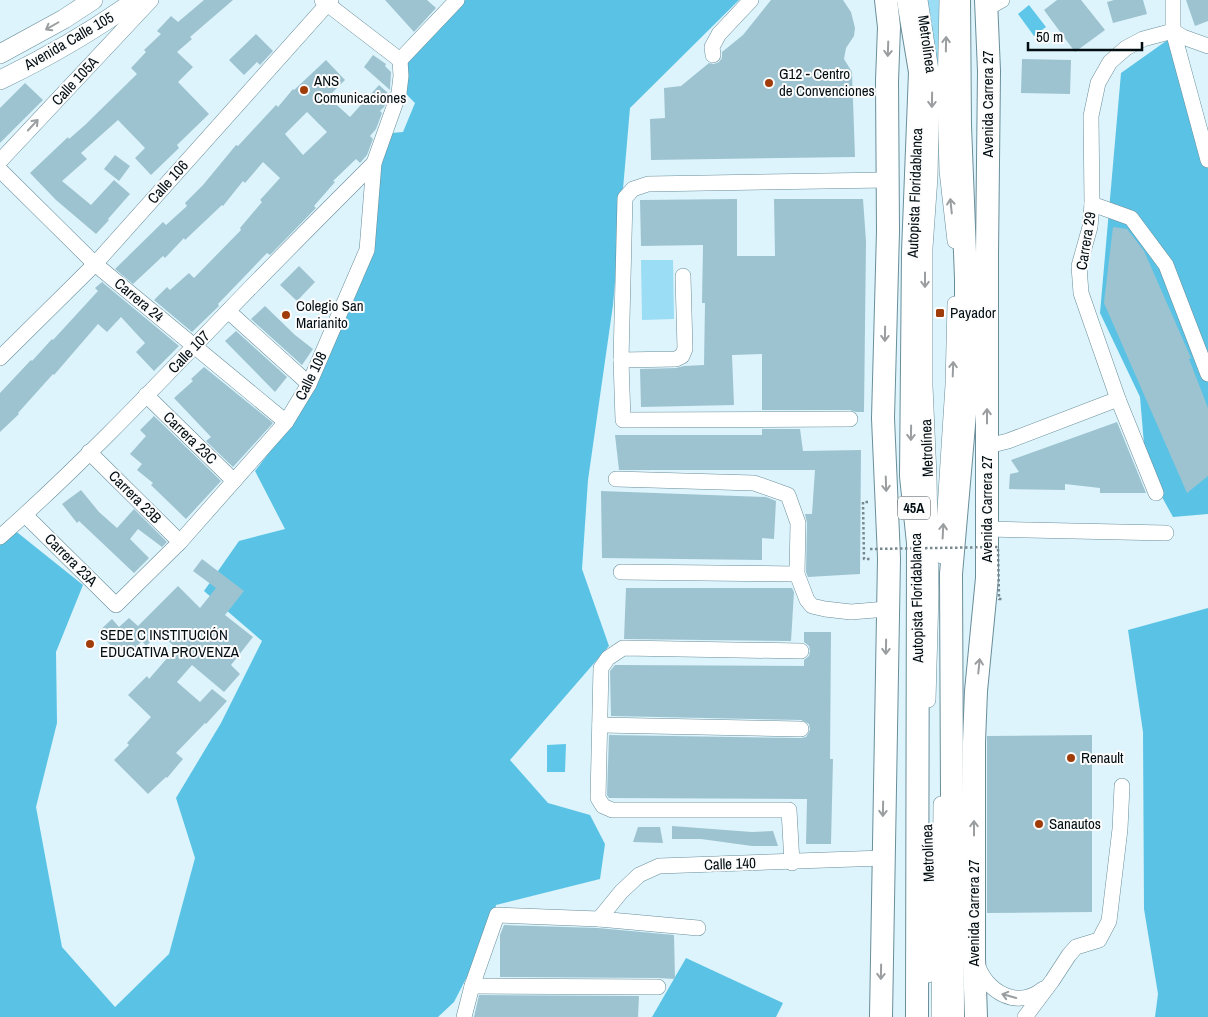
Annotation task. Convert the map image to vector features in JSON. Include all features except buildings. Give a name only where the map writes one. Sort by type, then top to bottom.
[{"type":"highway","points":[[881,1017],[882,858],[889,558],[883,418],[888,232],[886,180],[889,27],[886,0]]},
{"type":"highway","name":"Autopista Floridablanca","points":[[908,0],[920,72],[913,252],[911,476],[918,543],[917,1017]]},
{"type":"highway","points":[[953,1017],[951,574],[966,402],[966,278],[958,50],[959,0]]},
{"type":"highway","name":"Avenida Carrera 27","points":[[976,1017],[974,958],[974,742],[976,691],[987,578],[987,254],[991,3]]},
{"type":"highway","points":[[888,232],[900,152],[920,72]]},
{"type":"highway","points":[[963,195],[977,237],[987,254]]},
{"type":"main road","name":"Avenida Calle 105","points":[[0,54],[64,19],[93,0]]},
{"type":"main road","name":"Avenida Calle 105","points":[[0,80],[47,57],[76,40],[136,0]]},
{"type":"street","name":"Calle 105A","points":[[0,161],[151,0]]},
{"type":"street","points":[[327,1],[400,60],[456,0]]},
{"type":"street","points":[[713,55],[712,47],[719,34],[751,0]]},
{"type":"street","name":"Metrolínea","points":[[920,0],[932,77],[930,177],[925,248],[925,386],[931,594],[926,795],[930,906],[927,1017]]},
{"type":"street","name":"Metrolínea","points":[[939,1017],[942,566],[953,385],[956,257],[947,171],[945,95],[947,0]]},
{"type":"street","points":[[1172,0],[1178,34],[1202,114],[1208,160]]},
{"type":"street","name":"Calle 106","points":[[0,358],[95,264],[327,1]]},
{"type":"street","points":[[1178,34],[1208,46]]},
{"type":"street","name":"Carrera 29","points":[[1156,493],[1118,399],[1081,293],[1079,266],[1090,227],[1092,204],[1091,116],[1098,83],[1110,62],[1126,48],[1143,39],[1178,34]]},
{"type":"street","name":"Calle 108","points":[[116,605],[180,542],[286,422],[309,384],[367,250],[374,163],[399,93],[400,60]]},
{"type":"street","name":"Calle 107","points":[[0,538],[195,346],[374,163]]},
{"type":"street","name":"Carrera 24","points":[[0,170],[95,264],[286,422]]},
{"type":"street","points":[[850,419],[623,420],[622,360],[625,198],[633,189],[648,184],[886,180]]},
{"type":"street","points":[[1092,204],[1131,218],[1166,265],[1208,374]]},
{"type":"street","points":[[622,360],[676,359],[682,356],[685,348],[683,276]]},
{"type":"street","points":[[228,311],[309,384]]},
{"type":"street","name":"Carrera 23C","points":[[146,395],[234,481]]},
{"type":"street","points":[[988,446],[1008,442],[1118,399]]},
{"type":"street","name":"Carrera 23B","points":[[89,452],[180,542]]},
{"type":"street","points":[[616,478],[754,483],[788,495],[798,522],[797,574],[807,600],[812,606],[851,612],[887,609]]},
{"type":"street","name":"Carrera 23A","points":[[25,515],[116,605]]},
{"type":"street","points":[[987,529],[1166,533]]},
{"type":"street","points":[[621,572],[797,574]]},
{"type":"street","points":[[792,862],[789,810],[612,810],[603,806],[598,798],[601,668],[608,658],[623,648],[801,651]]},
{"type":"street","points":[[600,725],[801,729]]},
{"type":"street","points":[[1025,1017],[1076,947],[1099,940],[1109,921],[1120,829],[1122,786]]},
{"type":"street","name":"Calle 140","points":[[598,919],[621,892],[640,875],[659,866],[882,858]]},
{"type":"street","points":[[464,1017],[472,986],[497,915],[598,919],[698,928]]},
{"type":"street","points":[[974,958],[979,971],[987,982],[994,990],[1005,996],[1016,998],[1028,997],[1039,992],[1052,981]]},
{"type":"street","points":[[472,986],[658,988]]},
{"type":"path","points":[[863,502],[864,559]]},
{"type":"path","points":[[870,549],[998,547],[999,599],[1004,599]]},
{"type":"shaded area","points":[[462,0],[739,0],[630,108],[613,305],[588,480],[582,569],[609,646],[510,760],[548,803],[590,815],[605,844],[600,879],[496,905],[492,928],[454,1002],[438,1017],[0,1017],[0,543],[13,529],[83,585],[56,652],[57,723],[36,807],[62,947],[115,1007],[169,954],[195,858],[176,798],[221,723],[262,641],[204,591],[239,541],[285,529],[255,471],[289,427],[371,251],[377,173],[391,133],[403,132],[415,103],[404,92],[405,61]]},
{"type":"shaded area","points":[[925,0],[942,0],[938,81]]},
{"type":"shaded area","points":[[1029,5],[1046,27],[1034,36],[1018,14]]},
{"type":"shaded area","points":[[1183,29],[1195,110],[1208,160],[1208,514],[1173,517],[1146,468],[1140,397],[1100,313],[1121,73]]},
{"type":"shaded area","points":[[641,260],[673,260],[674,319],[642,320]]},
{"type":"shaded area","points":[[1208,608],[1208,1017],[1155,1017],[1158,994],[1144,909],[1143,732],[1128,630]]},
{"type":"shaded area","points":[[566,744],[565,772],[547,772],[547,745]]},
{"type":"shaded area","points":[[686,958],[783,1003],[776,1017],[652,1017]]},
{"type":"place","name":"G12 - Centro de Convenciones","points":[[769,83]]},
{"type":"place","name":"ANS Comunicaciones","points":[[304,90]]},
{"type":"place","name":"Payador","points":[[940,313]]},
{"type":"place","name":"Colegio San Marianito","points":[[286,315]]},
{"type":"place","name":"SEDE C INSTITUCIÓN EDUCATIVA PROVENZA","points":[[90,644]]},
{"type":"place","name":"Renault","points":[[1071,758]]},
{"type":"place","name":"Sanautos","points":[[1039,824]]}]
